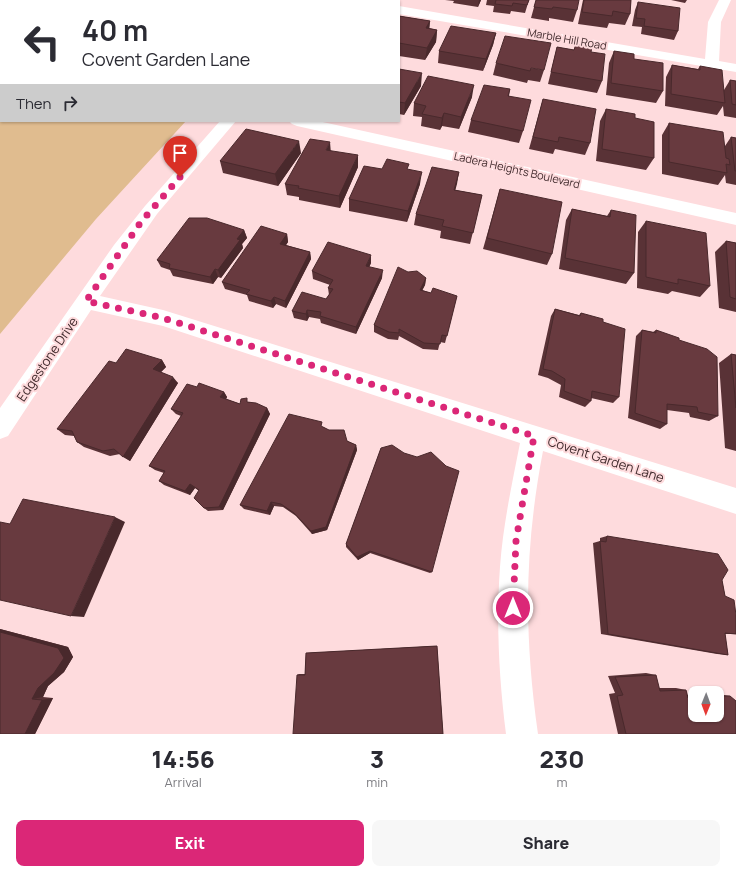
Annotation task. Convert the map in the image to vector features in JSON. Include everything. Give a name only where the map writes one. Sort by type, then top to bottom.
[{"type":"street","points":[[712,64],[713,24],[719,8],[725,0]]},
{"type":"street","name":"Marble Hill Road","points":[[400,10],[736,68]]},
{"type":"street","name":"Edgestone Drive","points":[[0,428],[141,222],[227,122]]},
{"type":"street","name":"Ladera Heights Boulevard","points":[[301,122],[736,219]]},
{"type":"street","name":"Covent Garden Lane","points":[[86,301],[163,318],[736,501]]},
{"type":"street","points":[[522,734],[513,636],[513,580],[520,506],[534,436]]},
{"type":"shaded area","points":[[0,122],[185,122],[96,219],[0,334]]},
{"type":"building","points":[[496,0],[529,0],[527,5],[513,3],[512,6],[495,4]]},
{"type":"building","points":[[536,0],[579,0],[577,10],[553,7],[552,9],[534,7]]},
{"type":"building","points":[[584,0],[631,0],[630,14],[613,11],[612,16],[582,12]]},
{"type":"building","points":[[638,2],[680,8],[678,31],[644,26],[645,19],[636,18]]},
{"type":"building","points":[[400,16],[430,21],[426,28],[437,30],[427,48],[400,43]]},
{"type":"building","points":[[451,26],[496,33],[486,59],[439,51]]},
{"type":"building","points":[[505,36],[551,43],[544,70],[531,68],[530,71],[496,63]]},
{"type":"building","points":[[576,44],[592,47],[591,52],[605,54],[602,81],[551,72],[557,47],[574,50]]},
{"type":"building","points":[[614,51],[634,54],[634,59],[663,63],[663,91],[611,83]]},
{"type":"building","points":[[672,65],[700,70],[700,66],[722,70],[725,103],[671,94]]},
{"type":"building","points":[[400,69],[422,73],[405,103],[400,102]]},
{"type":"building","points":[[428,76],[474,85],[461,117],[444,113],[442,118],[422,114],[426,106],[414,103]]},
{"type":"building","points":[[730,80],[736,81],[736,105],[732,104]]},
{"type":"building","points":[[484,85],[510,89],[508,96],[531,100],[523,131],[471,120]]},
{"type":"building","points":[[543,99],[596,109],[590,143],[559,137],[558,142],[533,137]]},
{"type":"building","points":[[606,109],[635,114],[635,118],[654,122],[654,158],[602,149]]},
{"type":"building","points":[[669,123],[723,132],[726,158],[729,159],[730,165],[726,164],[727,173],[669,162]]},
{"type":"building","points":[[246,129],[299,141],[275,174],[220,161]]},
{"type":"building","points":[[731,137],[736,138],[736,171],[735,171]]},
{"type":"building","points":[[310,139],[330,142],[326,150],[358,155],[339,196],[285,184]]},
{"type":"building","points":[[387,159],[409,164],[407,169],[422,172],[408,211],[349,199],[364,166],[382,169]]},
{"type":"building","points":[[432,167],[459,172],[454,190],[482,195],[473,233],[442,226],[444,220],[416,214]]},
{"type":"building","points":[[500,189],[562,202],[552,254],[487,238]]},
{"type":"building","points":[[572,209],[610,217],[611,210],[636,215],[634,273],[565,258]]},
{"type":"building","points":[[189,218],[207,218],[244,230],[237,239],[240,240],[218,270],[215,269],[210,277],[169,268],[170,264],[157,260]]},
{"type":"building","points":[[646,221],[706,233],[710,286],[678,279],[678,284],[646,277]]},
{"type":"building","points":[[261,226],[287,234],[280,244],[310,252],[285,301],[274,297],[271,301],[246,294],[250,290],[222,282]]},
{"type":"building","points":[[726,241],[736,243],[736,299],[730,297]]},
{"type":"building","points":[[328,242],[371,255],[366,266],[383,270],[356,327],[320,316],[321,312],[307,310],[306,314],[292,311],[302,292],[326,299],[333,289],[328,288],[333,280],[312,271]]},
{"type":"building","points":[[398,267],[408,272],[417,271],[426,278],[420,290],[431,293],[433,288],[457,296],[447,336],[442,335],[440,344],[424,343],[399,329],[399,333],[389,332],[374,325]]},
{"type":"building","points":[[555,309],[580,316],[581,313],[603,319],[603,322],[625,329],[619,397],[592,391],[591,401],[564,391],[565,379],[552,371],[543,369]]},
{"type":"building","points":[[642,330],[656,333],[656,330],[679,338],[679,340],[707,349],[717,357],[718,416],[698,412],[697,407],[667,404],[667,424],[635,413]]},
{"type":"building","points":[[126,349],[162,360],[153,369],[173,377],[123,457],[114,449],[103,451],[77,442],[72,431],[57,429],[109,361],[116,363]]},
{"type":"building","points":[[731,354],[736,355],[736,408]]},
{"type":"building","points":[[199,383],[224,392],[220,397],[240,404],[241,399],[247,398],[247,402],[256,403],[267,408],[219,507],[204,508],[194,498],[199,490],[190,484],[185,491],[159,481],[165,471],[149,466],[183,413],[171,409],[187,384],[197,387]]},
{"type":"building","points":[[289,414],[322,422],[321,426],[329,430],[344,430],[347,441],[356,445],[326,527],[311,531],[294,513],[281,504],[271,502],[267,511],[240,505]]},
{"type":"building","points":[[392,445],[404,453],[417,457],[431,452],[446,466],[459,471],[432,572],[370,551],[357,557],[346,544],[381,448]]},
{"type":"building","points":[[23,499],[115,517],[71,616],[0,600],[0,522],[10,524]]},
{"type":"building","points":[[607,536],[718,554],[728,570],[722,580],[725,596],[734,600],[736,615],[736,634],[725,633],[728,655],[608,634],[600,541],[606,542]]},
{"type":"building","points":[[0,632],[58,648],[64,658],[54,673],[38,688],[32,699],[42,700],[25,734],[0,734]]},
{"type":"building","points":[[437,646],[443,734],[293,734],[297,675],[305,675],[306,653]]},
{"type":"building","points":[[656,675],[660,691],[686,690],[688,698],[688,722],[724,722],[724,696],[730,696],[736,701],[736,734],[626,734],[617,696],[623,695],[615,677]]},
{"type":"route","points":[[180,177],[141,222],[86,301],[146,313],[163,318],[534,436],[520,506],[513,580],[513,608]]}]
